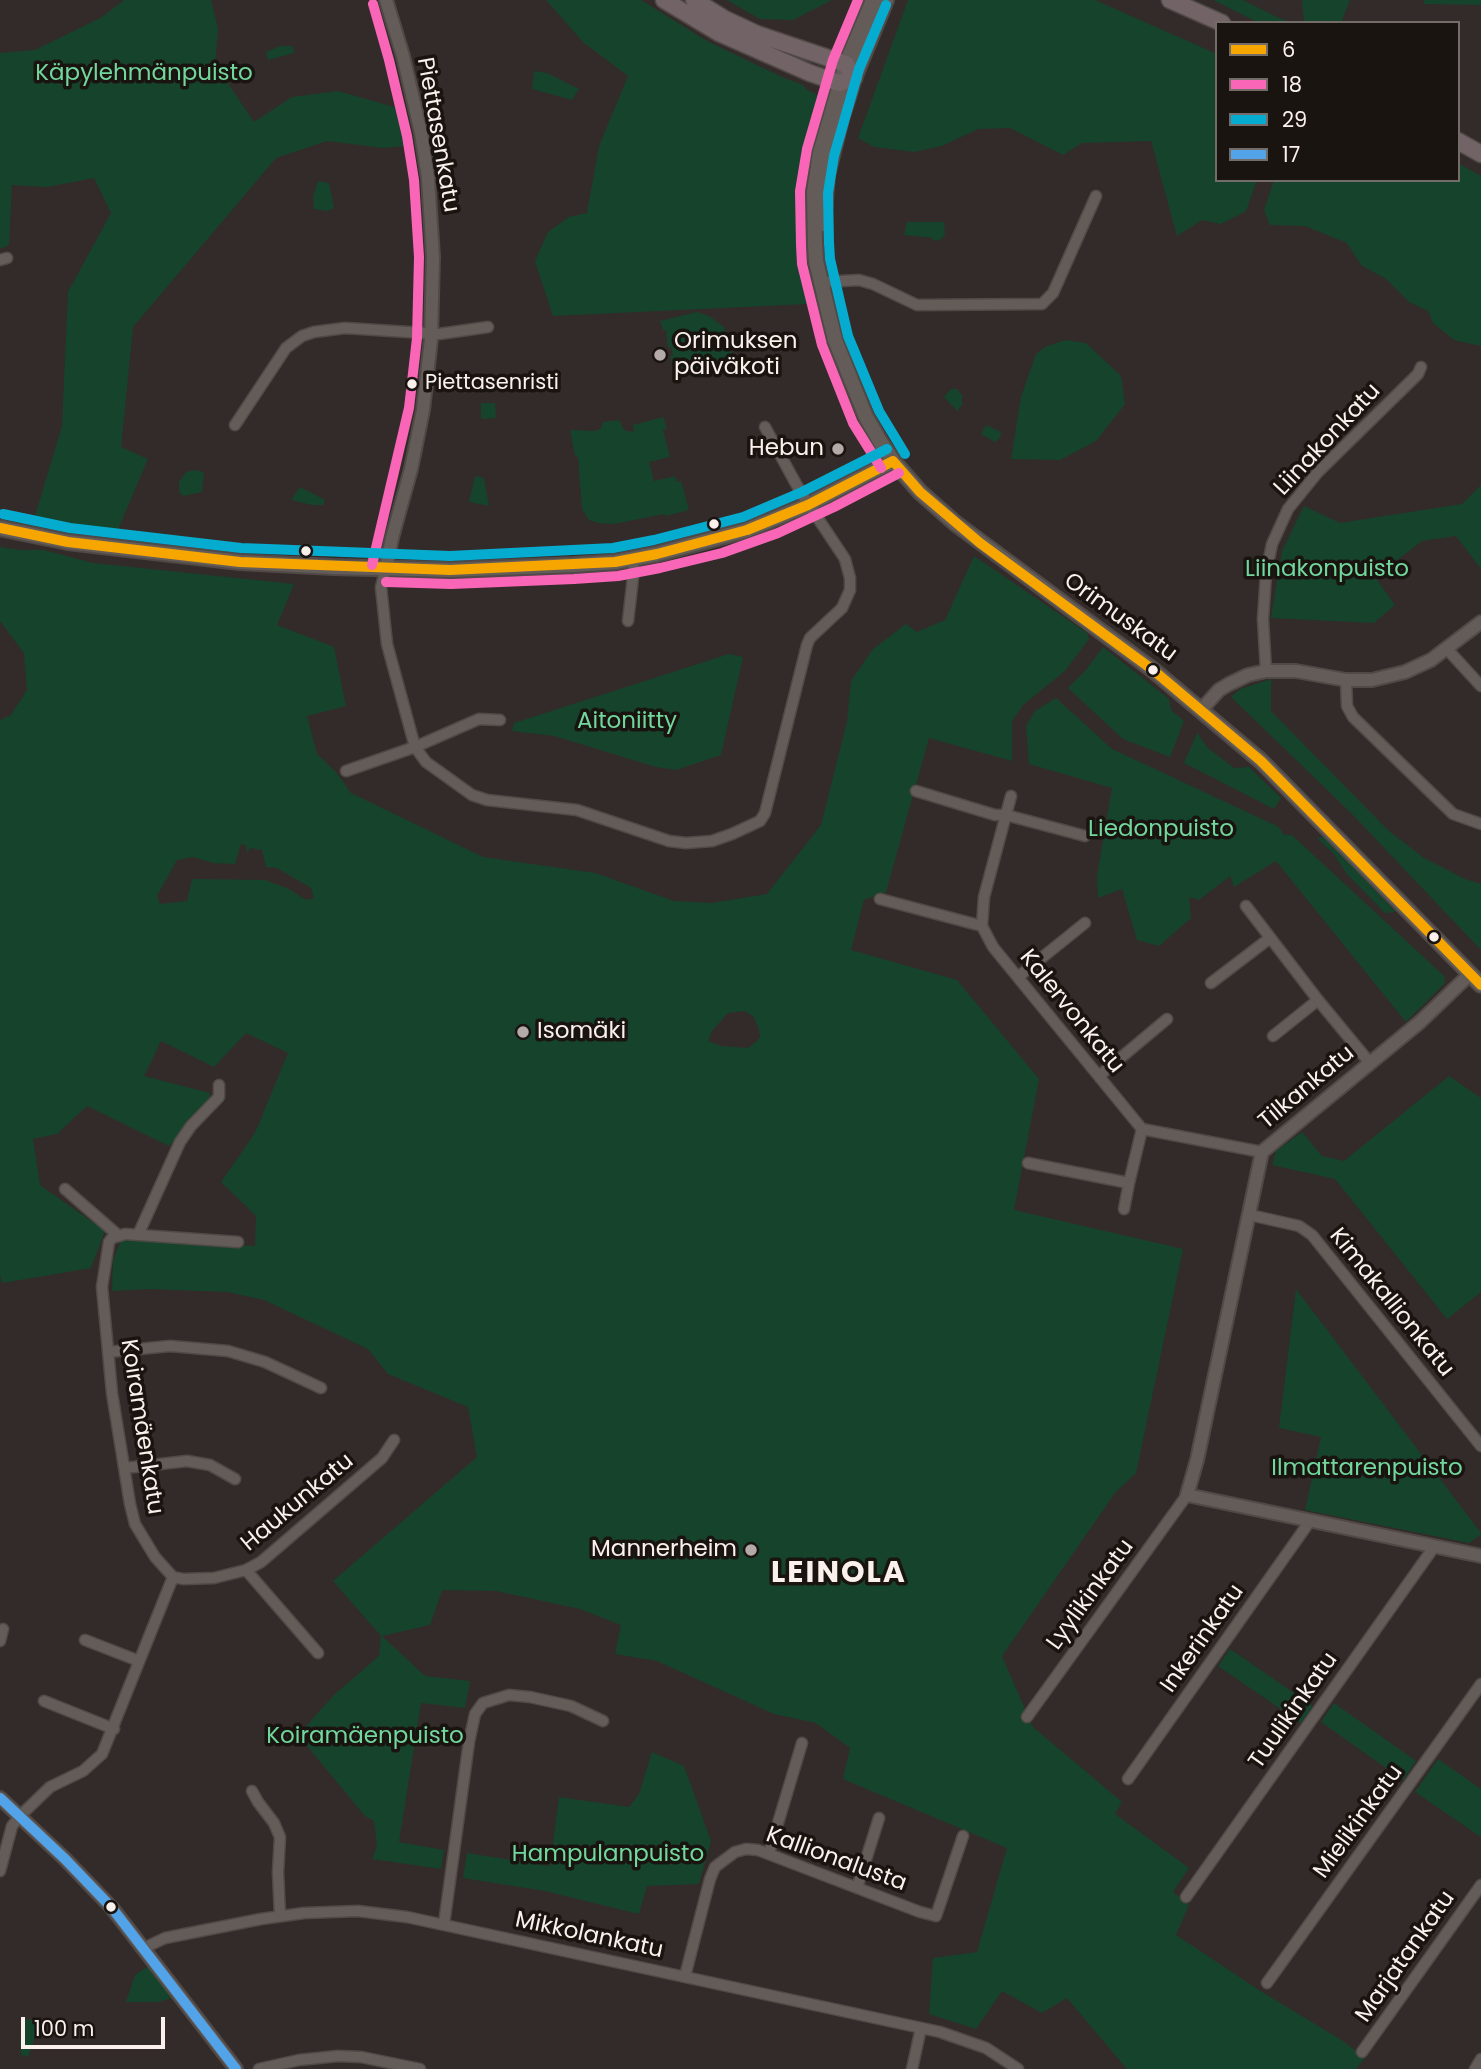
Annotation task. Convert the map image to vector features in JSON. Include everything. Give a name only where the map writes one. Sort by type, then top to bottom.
[{"type":"highway","points":[[664,0],[691,18],[740,43],[846,75]]},
{"type":"highway","points":[[694,0],[725,19],[846,75]]},
{"type":"highway","points":[[1170,0],[1217,21]]},
{"type":"highway","points":[[1460,142],[1481,154]]},
{"type":"main road","name":"Orimuskatu","points":[[873,0],[846,75],[827,176],[823,282],[835,340],[849,376],[866,417],[893,461],[920,492],[980,544],[1153,670],[1261,761],[1476,979]]},
{"type":"main road","name":"Orimuskatu","points":[[846,75],[886,0]]},
{"type":"main road","points":[[0,528],[68,542],[240,562],[450,569],[573,565],[657,554],[747,530],[808,505],[893,461]]},
{"type":"street","name":"Piettasenkatu","points":[[386,0],[412,92],[428,178],[433,257],[431,334],[423,410],[386,568]]},
{"type":"street","points":[[823,282],[859,280],[916,304],[1042,304],[1053,293],[1096,195]]},
{"type":"street","points":[[235,425],[279,357],[302,336],[326,328],[345,327],[431,334],[488,327]]},
{"type":"street","name":"Liinakonkatu","points":[[1266,671],[1263,619],[1266,573],[1272,544],[1288,509],[1318,472],[1418,374],[1421,367]]},
{"type":"street","points":[[386,568],[381,587],[387,642],[415,747],[426,762],[472,795],[487,800],[577,810],[669,841],[712,841],[760,821],[768,807],[807,645],[810,638],[842,608],[850,590],[845,559],[808,505],[765,427]]},
{"type":"street","points":[[628,621],[634,569],[632,558]]},
{"type":"street","points":[[1202,709],[1219,690],[1229,684],[1248,675],[1266,671],[1296,670],[1346,680],[1371,680],[1405,672],[1447,649],[1481,622]]},
{"type":"street","points":[[1447,649],[1481,685]]},
{"type":"street","points":[[1346,680],[1347,706],[1353,717],[1452,814],[1481,824]]},
{"type":"street","points":[[346,771],[415,747],[479,719],[500,720]]},
{"type":"street","points":[[916,791],[995,815],[1006,815],[1085,836]]},
{"type":"street","points":[[880,899],[982,926],[984,897],[1011,796]]},
{"type":"street","points":[[1246,906],[1370,1063]]},
{"type":"street","points":[[1018,976],[1085,923]]},
{"type":"street","name":"Kalervonkatu","points":[[982,926],[993,947],[1142,1129]]},
{"type":"street","points":[[1211,983],[1270,938]]},
{"type":"street","name":"Tilkankatu","points":[[1187,1495],[1197,1460],[1262,1152],[1436,1008],[1476,979]]},
{"type":"street","points":[[1273,1036],[1318,1000]]},
{"type":"street","points":[[1099,1076],[1167,1019]]},
{"type":"street","points":[[138,1235],[180,1142],[191,1126],[219,1097],[219,1085]]},
{"type":"street","points":[[1124,1209],[1142,1129],[1262,1152]]},
{"type":"street","points":[[1028,1163],[1129,1183]]},
{"type":"street","points":[[65,1189],[119,1236],[238,1242]]},
{"type":"street","name":"Kimakallionkatu","points":[[1250,1215],[1299,1226],[1312,1236],[1481,1446]]},
{"type":"street","name":"Koiramäenkatu","points":[[119,1236],[111,1238],[109,1242],[103,1271],[108,1352],[130,1504],[135,1524],[155,1557],[173,1577]]},
{"type":"street","points":[[108,1352],[170,1346],[228,1351],[265,1362],[321,1388]]},
{"type":"street","name":"Haukunkatu","points":[[173,1577],[214,1578],[246,1570],[269,1557],[382,1458],[394,1440]]},
{"type":"street","points":[[125,1468],[173,1461],[196,1462],[222,1470],[235,1479]]},
{"type":"street","points":[[1187,1495],[1434,1547],[1480,1554]]},
{"type":"street","name":"Lyylikinkatu","points":[[1027,1717],[1187,1495]]},
{"type":"street","name":"Inkerinkatu","points":[[1128,1779],[1310,1521]]},
{"type":"street","name":"Tuulikinkatu","points":[[1186,1898],[1434,1547]]},
{"type":"street","points":[[246,1570],[318,1653]]},
{"type":"street","points":[[0,1871],[12,1826],[20,1816],[50,1787],[94,1764],[102,1754],[173,1577]]},
{"type":"street","points":[[0,1641],[3,1629]]},
{"type":"street","points":[[85,1640],[139,1661]]},
{"type":"street","name":"Mielikinkatu","points":[[1267,1983],[1481,1684]]},
{"type":"street","points":[[444,1924],[469,1742],[475,1714],[483,1703],[509,1695],[530,1697],[571,1706],[603,1721]]},
{"type":"street","points":[[44,1701],[114,1728]]},
{"type":"street","points":[[769,1853],[802,1743]]},
{"type":"street","points":[[253,1791],[280,1837],[280,1916]]},
{"type":"street","points":[[0,1798],[90,1884],[144,1948],[236,2069]]},
{"type":"street","points":[[857,1888],[879,1818]]},
{"type":"street","name":"Kallionalusta","points":[[685,1976],[710,1879],[715,1867],[735,1852],[746,1849],[769,1853],[936,1916],[963,1836]]},
{"type":"street","name":"Marjatankatu","points":[[1362,2052],[1481,1885]]},
{"type":"street","name":"Mikkolankatu","points":[[144,1948],[164,1938],[280,1916],[358,1911],[444,1924],[944,2033],[986,2048],[1018,2069]]},
{"type":"street","points":[[912,2069],[920,2028]]},
{"type":"street","points":[[259,2069],[299,2060],[338,2056],[377,2060],[420,2069]]},
{"type":"street","points":[[1475,2069],[1481,2059]]},
{"type":"green space","name":"Käpylehmänpuisto","points":[[124,0],[211,0],[218,29],[215,64],[254,122],[292,97],[338,91],[401,109],[405,115],[413,149],[405,146],[383,148],[327,141],[276,158],[133,327],[121,447],[148,459],[117,532],[80,528],[35,516],[62,426],[68,292],[111,213],[94,178],[47,187],[12,185],[9,245],[0,249],[0,53],[35,50],[102,17]]},
{"type":"green space","points":[[546,0],[641,0],[707,41],[803,85],[816,94],[821,105],[803,182],[800,240],[807,304],[553,316],[535,261],[548,232],[569,217],[587,213],[599,146],[628,76],[584,43]]},
{"type":"green space","points":[[727,0],[832,0],[793,20],[760,19]]},
{"type":"green space","points":[[908,0],[1095,0],[1215,53],[1215,182],[1256,182],[1246,211],[1221,224],[1202,220],[1177,236],[1151,141],[1082,143],[1063,155],[1010,128],[978,129],[942,146],[914,152],[874,147],[858,138]]},
{"type":"green space","points":[[1213,0],[1243,0],[1288,21],[1255,21]]},
{"type":"green space","points":[[1302,0],[1350,0],[1342,21],[1304,21]]},
{"type":"green space","points":[[1424,0],[1481,0],[1481,5],[1424,4]]},
{"type":"green space","points":[[280,46],[293,46],[294,53],[268,60],[266,52]]},
{"type":"green space","points":[[534,71],[547,73],[579,89],[572,100],[532,89]]},
{"type":"green space","points":[[1460,164],[1481,176],[1481,346],[1454,340],[1433,323],[1428,311],[1409,302],[1386,279],[1361,265],[1347,243],[1305,226],[1270,225],[1264,210],[1273,182],[1460,182]]},
{"type":"green space","points":[[318,181],[329,183],[334,208],[327,211],[314,209],[313,196]]},
{"type":"green space","points":[[907,222],[944,222],[945,234],[942,239],[933,241],[933,238],[904,235]]},
{"type":"green space","points":[[697,312],[709,316],[724,327],[734,361],[692,372],[691,368],[678,372],[676,363],[672,364],[671,347],[668,348],[666,330],[663,330],[660,321]]},
{"type":"green space","points":[[1065,340],[1086,343],[1121,376],[1125,404],[1096,441],[1060,460],[1011,459],[1021,397],[1036,354],[1045,347]]},
{"type":"green space","points":[[951,389],[957,389],[962,395],[962,405],[957,411],[944,397]]},
{"type":"green space","points":[[481,403],[495,403],[496,418],[481,419]]},
{"type":"green space","points":[[663,417],[667,428],[663,430],[670,457],[649,462],[654,481],[675,476],[677,482],[681,481],[689,510],[614,524],[589,520],[582,509],[578,457],[575,456],[570,430],[595,431],[601,428],[603,422],[619,420],[624,430],[634,432],[633,425]]},
{"type":"green space","points":[[986,425],[1001,432],[1000,438],[995,442],[981,434]]},
{"type":"green space","points":[[196,470],[204,473],[202,492],[183,496],[179,492],[179,482],[186,472]]},
{"type":"green space","points":[[475,476],[484,478],[489,506],[469,502]]},
{"type":"green space","name":"Liinakonpuisto","points":[[1481,485],[1481,569],[1456,536],[1422,541],[1375,577],[1395,605],[1374,623],[1271,618],[1282,551],[1304,506],[1340,523],[1462,504]]},
{"type":"green space","points":[[300,487],[325,500],[323,505],[291,500]]},
{"type":"green space","name":"Koiramäenpuisto","points":[[0,547],[44,550],[93,563],[294,584],[277,625],[334,647],[346,706],[307,716],[317,754],[336,772],[351,793],[483,857],[595,873],[674,901],[712,903],[767,894],[821,825],[847,722],[851,681],[873,649],[906,624],[917,632],[945,620],[974,556],[1087,633],[1089,639],[1065,671],[1023,705],[1012,721],[1012,761],[929,738],[886,892],[864,900],[851,950],[957,980],[1039,1079],[1014,1210],[1183,1249],[1136,1473],[1115,1493],[1002,1656],[1033,1727],[1122,1802],[1115,1814],[1189,1868],[1173,1892],[1189,1905],[1176,1935],[1343,2041],[1365,2058],[1356,2069],[1127,2069],[1067,1998],[1042,2013],[1002,1991],[976,2029],[929,2014],[933,1958],[977,1952],[1007,1848],[843,1779],[850,1748],[816,1723],[774,1714],[657,1661],[615,1654],[621,1625],[580,1609],[496,1591],[442,1590],[430,1625],[382,1636],[425,1676],[470,1681],[465,1708],[421,1703],[399,1842],[444,1850],[441,1869],[372,1859],[377,1846],[374,1821],[365,1816],[298,1735],[334,1695],[379,1656],[381,1636],[333,1581],[477,1457],[468,1407],[388,1374],[368,1349],[264,1300],[228,1292],[148,1289],[112,1291],[113,1261],[121,1240],[255,1246],[256,1216],[221,1182],[255,1133],[288,1053],[246,1033],[214,1067],[161,1041],[144,1076],[210,1093],[209,1101],[169,1146],[87,1106],[57,1134],[33,1139],[40,1185],[105,1231],[91,1268],[2,1283],[0,720],[11,715],[27,690],[24,653],[0,621]],"holes":[[[241,844],[246,845],[247,854],[250,848],[262,850],[266,867],[277,868],[311,888],[314,898],[306,900],[289,889],[265,880],[192,879],[187,901],[160,904],[157,896],[177,860],[193,857],[213,863],[235,864]],[[745,1011],[754,1017],[760,1037],[757,1041],[748,1048],[721,1046],[708,1041],[712,1031],[728,1013]]]},
{"type":"green space","points":[[1103,647],[1169,699],[1171,710],[1184,721],[1170,757],[1123,739],[1068,688]]},
{"type":"green space","name":"Aitoniitty","points":[[729,654],[743,657],[721,755],[676,770],[656,767],[554,736],[512,731],[514,723]]},
{"type":"green space","points":[[1271,679],[1271,711],[1389,831],[1424,858],[1481,884],[1481,950],[1352,814],[1231,697],[1240,689]]},
{"type":"green space","name":"Liedonpuisto","points":[[1056,698],[1112,749],[1279,827],[1283,834],[1293,836],[1444,976],[1445,983],[1406,1022],[1276,861],[1234,887],[1230,876],[1199,900],[1189,897],[1191,918],[1159,946],[1137,940],[1122,889],[1098,898],[1097,876],[1112,788],[1029,764],[1026,726],[1035,711]]},
{"type":"green space","points":[[1197,733],[1208,748],[1234,768],[1249,767],[1281,798],[1274,809],[1184,763]]},
{"type":"green space","points":[[1324,837],[1396,912],[1385,913],[1346,873],[1334,854],[1317,838]]},
{"type":"green space","points":[[1449,1076],[1481,1098],[1481,1292],[1447,1319],[1335,1179],[1272,1165],[1276,1151],[1302,1132],[1322,1156],[1344,1161]]},
{"type":"green space","name":"Ilmattarenpuisto","points":[[1296,1289],[1481,1535],[1469,1543],[1305,1510],[1321,1437],[1279,1428]]},
{"type":"green space","points":[[1230,1649],[1313,1706],[1301,1723],[1218,1666]]},
{"type":"green space","points":[[1334,1703],[1416,1761],[1403,1780],[1321,1722]]},
{"type":"green space","name":"Hampulanpuisto","points":[[652,1752],[684,1766],[711,1841],[699,1884],[647,1886],[639,1914],[545,1891],[463,1878],[467,1853],[550,1866],[559,1797],[629,1807],[639,1794]]},
{"type":"green space","points":[[1438,1759],[1481,1789],[1481,1837],[1415,1792]]},
{"type":"green space","points":[[148,1966],[172,1998],[158,2002],[126,2002],[135,1975]]},
{"type":"green space","points":[[28,2019],[40,2022],[28,2057],[21,2055],[20,2042],[23,2022]]},
{"type":"transit line","name":"18","points":[[858,0],[833,60],[807,149],[800,191],[801,245],[802,264],[822,345],[853,423],[881,468]]},
{"type":"transit line","name":"18","points":[[372,565],[409,408],[417,338],[419,257],[414,180],[407,136],[373,4]]},
{"type":"transit line","name":"29","points":[[886,5],[859,69],[834,156],[828,193],[829,243],[830,259],[848,336],[879,411],[905,454]]},
{"type":"transit line","name":"29","points":[[3,514],[70,528],[241,548],[450,556],[613,548],[743,517],[802,492],[887,449]]},
{"type":"transit line","name":"6","points":[[893,461],[920,492],[980,543],[1153,670],[1261,761],[1481,985]]},
{"type":"transit line","name":"6","points":[[0,528],[68,542],[240,562],[450,570],[615,562],[657,554],[747,530],[808,505],[893,461]]},
{"type":"transit line","name":"18","points":[[386,582],[451,584],[574,579],[618,576],[660,568],[722,553],[778,533],[899,473]]},
{"type":"transit line","name":"17","points":[[0,1798],[112,1908],[236,2069]]},
{"type":"place","name":"Orimuksen päiväkoti","points":[[660,355]]},
{"type":"place","name":"Piettasenristi","points":[[412,384]]},
{"type":"place","name":"Hebun","points":[[838,449]]},
{"type":"place","name":"Isomäki","points":[[523,1032]]},
{"type":"place","name":"Mannerheim","points":[[751,1550]]},
{"type":"district","name":"LEINOLA","points":[[839,1574]]}]
